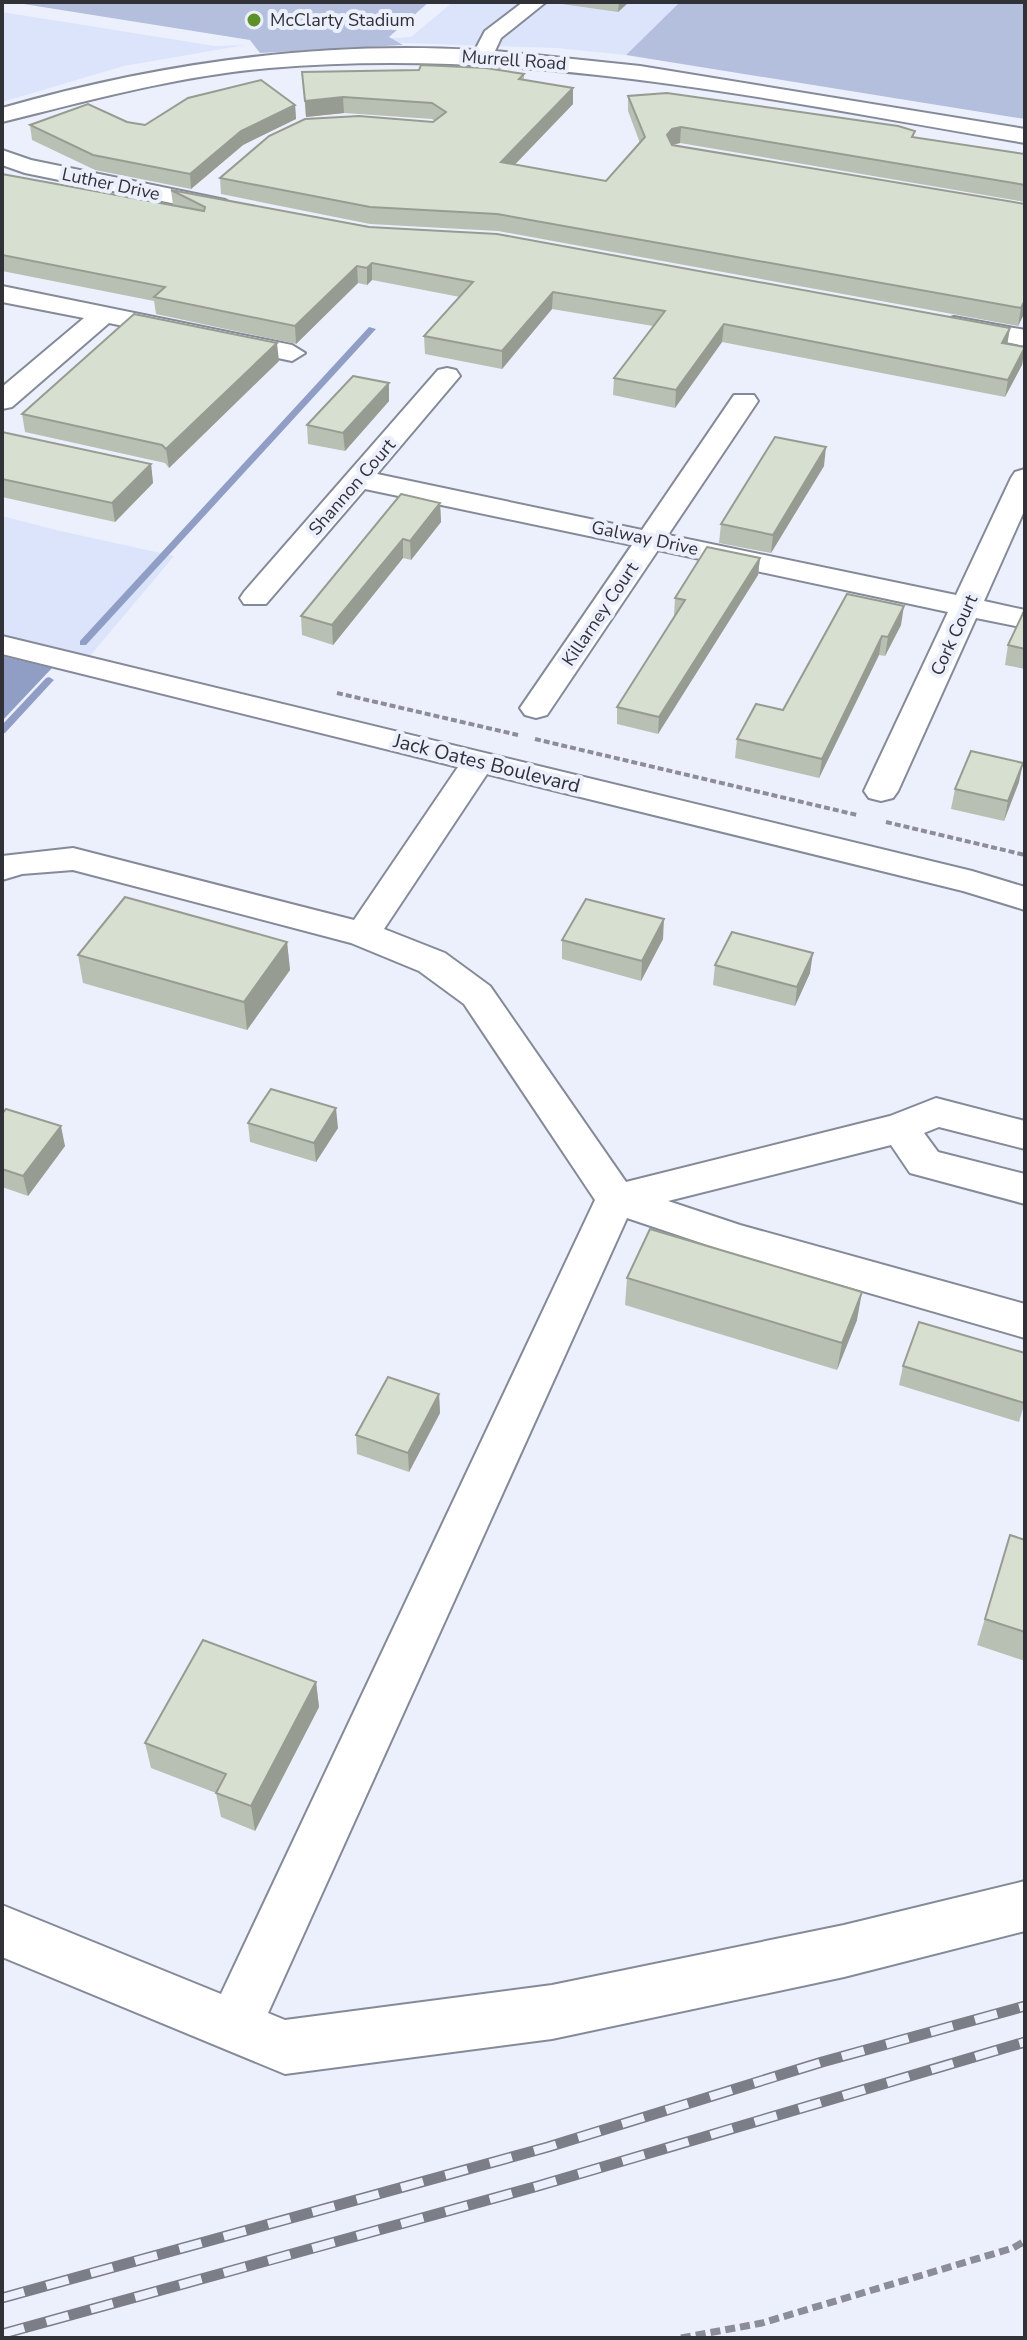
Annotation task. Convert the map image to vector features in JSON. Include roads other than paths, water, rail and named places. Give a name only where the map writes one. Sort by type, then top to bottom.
[{"type":"street","points":[[482,57],[492,35],[536,2]]},
{"type":"street","name":"Murrell Road","points":[[2,115],[134,83],[233,68],[358,57],[482,57],[630,71],[1025,136]]},
{"type":"street","name":"Luther Drive","points":[[2,157],[25,166],[254,212]]},
{"type":"street","points":[[195,202],[218,182]]},
{"type":"street","points":[[2,294],[292,353]]},
{"type":"street","points":[[2,401],[103,315]]},
{"type":"street","points":[[932,321],[1025,338]]},
{"type":"street","name":"Shannon Court","points":[[255,598],[447,376]]},
{"type":"street","name":"Killarney Court","points":[[536,708],[744,401]]},
{"type":"street","name":"Cork Court","points":[[881,791],[1025,478]]},
{"type":"street","name":"Galway Drive","points":[[360,479],[1025,619]]},
{"type":"street","name":"Jack Oates Boulevard","points":[[2,645],[972,882],[1025,899]]},
{"type":"street","points":[[363,934],[479,761]]},
{"type":"street","points":[[2,869],[16,863],[73,859],[363,934],[432,962],[477,995],[616,1199],[734,1239],[1025,1321]]},
{"type":"street","name":"Jack Oates Boulevard","points":[[972,882],[1025,885]]},
{"type":"street","points":[[616,1199],[900,1128],[936,1112],[1025,1135]]},
{"type":"street","points":[[900,1128],[924,1163],[1025,1189]]},
{"type":"street","points":[[234,2026],[616,1199]]},
{"type":"street","points":[[2,1931],[285,2047],[552,2012],[844,1951],[1025,1906]]},
{"type":"waterway","points":[[83,643],[372,329]]},
{"type":"waterway","points":[[2,731],[49,680]]},
{"type":"railway","points":[[2,2298],[548,2147],[822,2062],[1025,2006]]},
{"type":"railway","points":[[2,2334],[538,2186],[1025,2042]]},
{"type":"place","name":"McClarty Stadium","points":[[254,20]]}]
